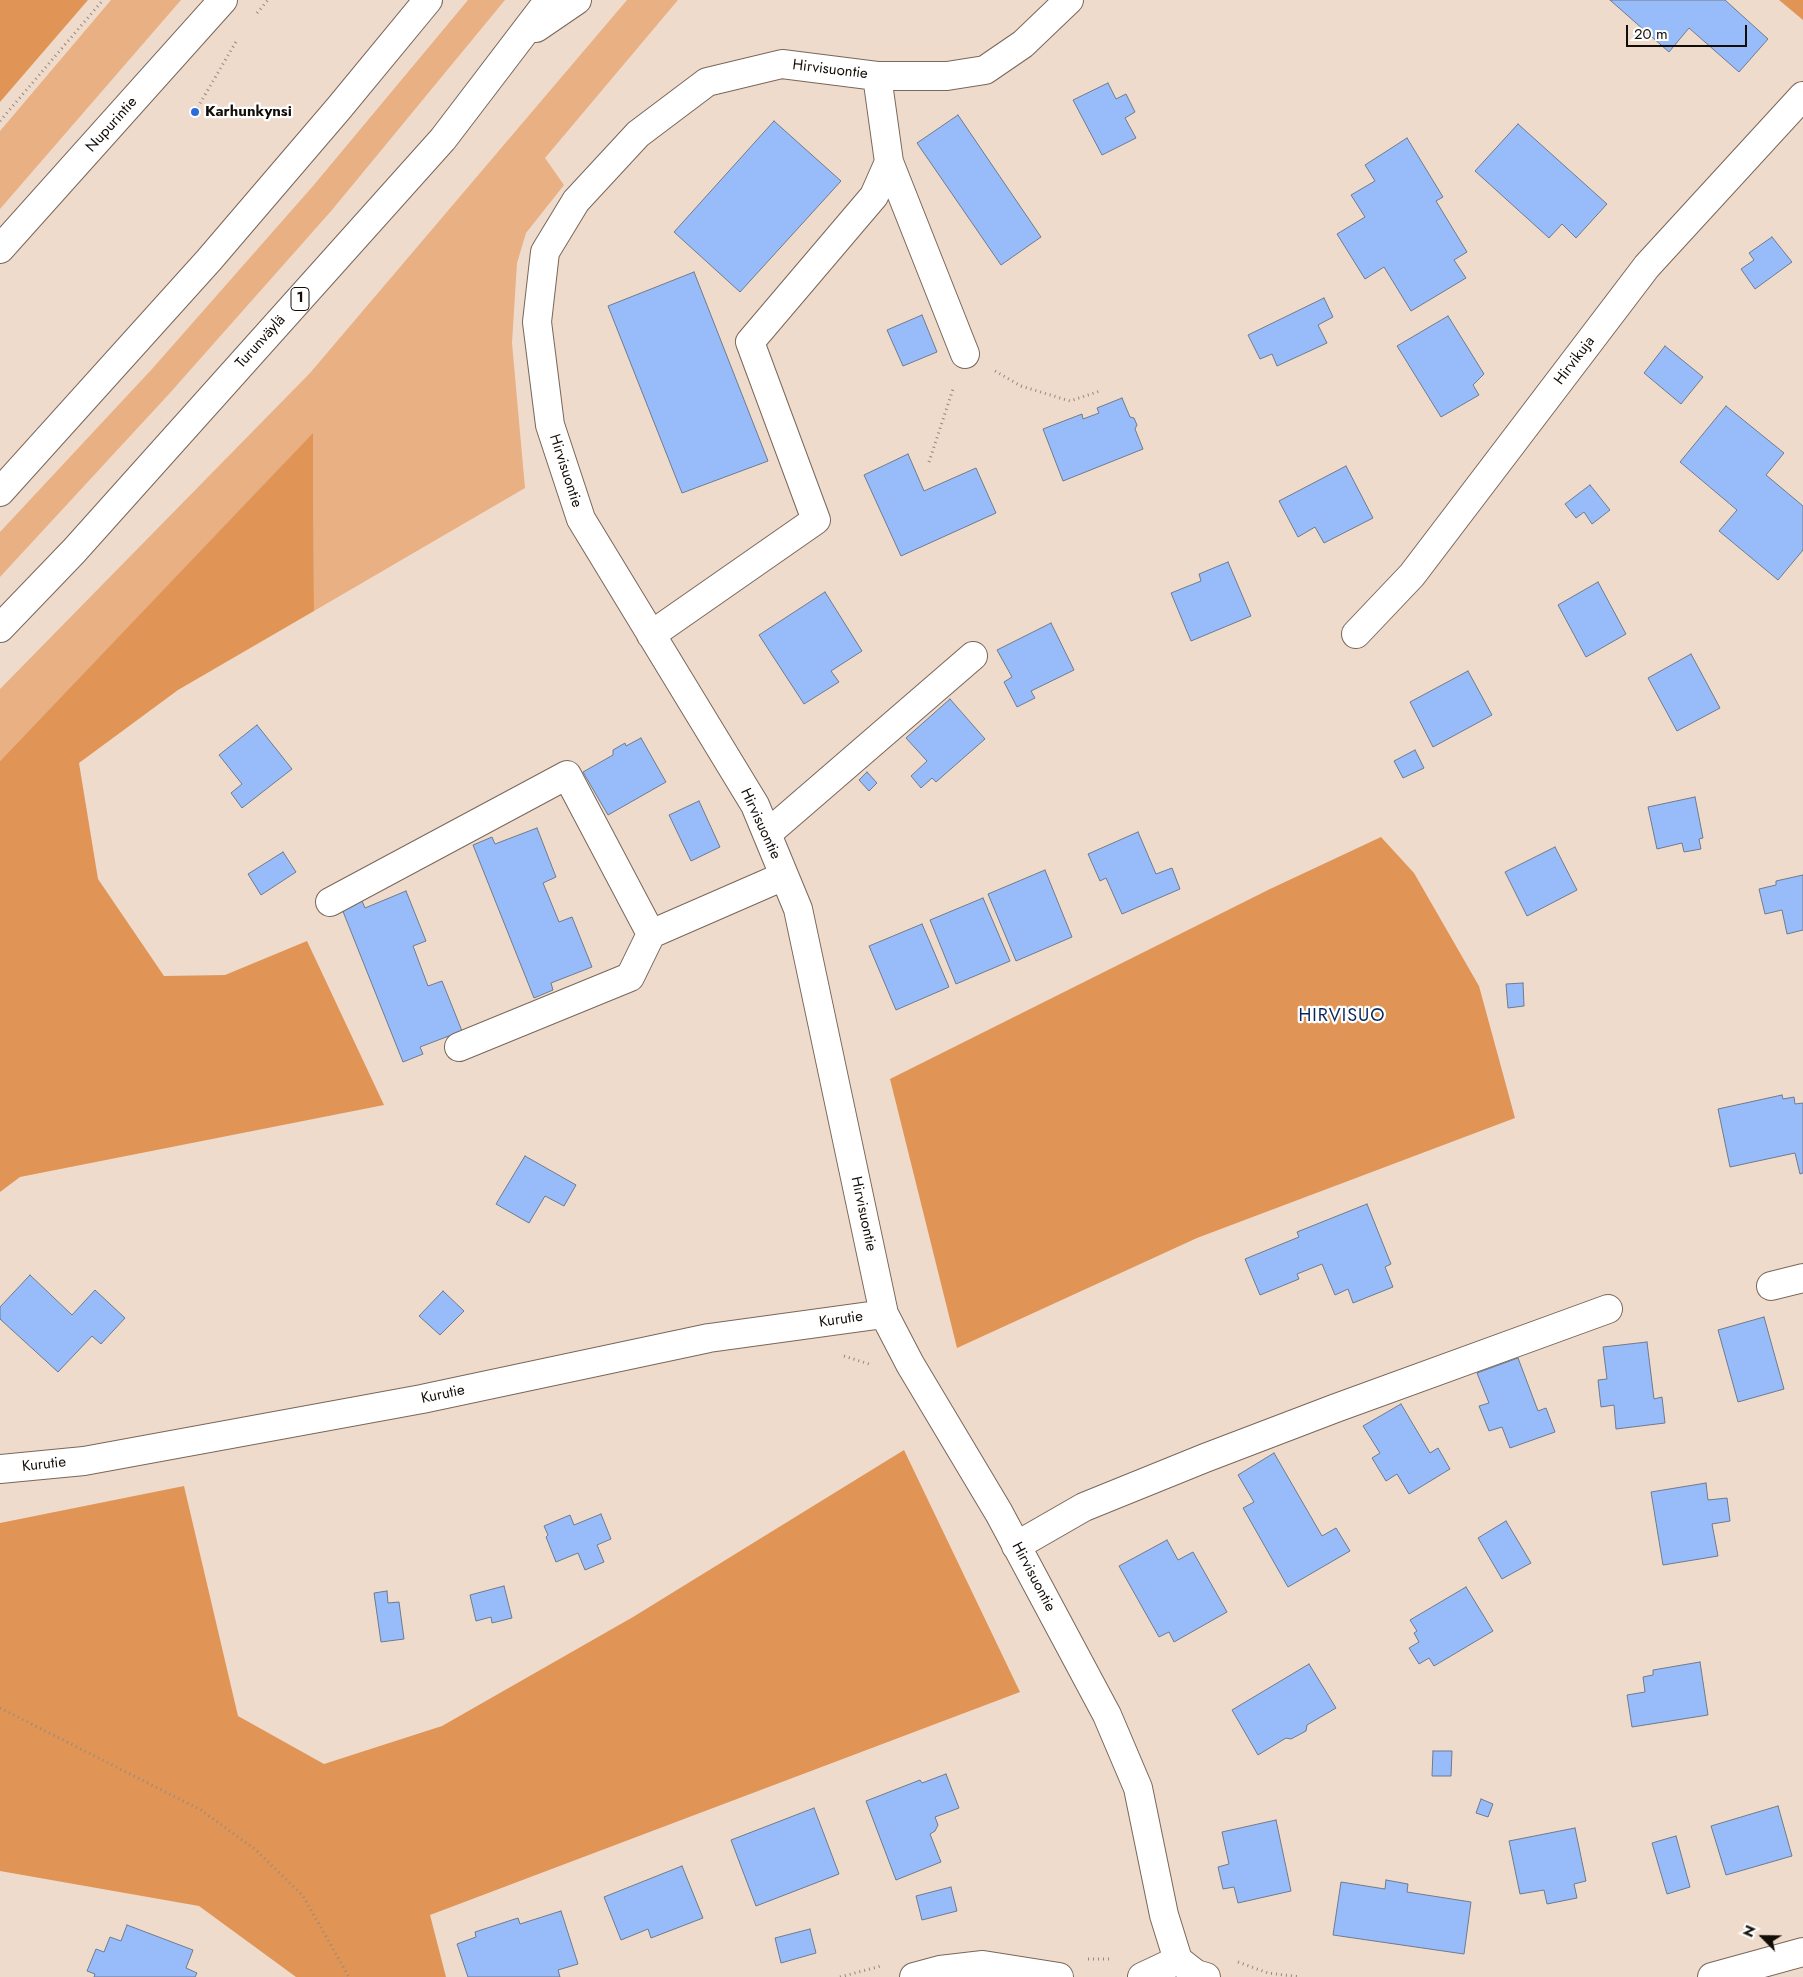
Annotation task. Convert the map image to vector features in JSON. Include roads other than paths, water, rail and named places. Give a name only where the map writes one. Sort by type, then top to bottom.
[{"type":"main road","name":"Nupurintie","points":[[0,248],[223,0]]},
{"type":"main road","points":[[0,492],[209,260],[339,108],[428,0]]},
{"type":"main road","name":"Turunväylä","points":[[0,628],[74,551],[443,139],[549,0]]},
{"type":"main road","points":[[518,40],[577,0]]},
{"type":"main road","name":"Hirvisuontie","points":[[1069,0],[1024,44],[985,70],[947,76],[877,76],[782,64],[707,82],[638,134],[576,201],[545,252],[537,322],[550,425],[580,519],[755,805],[798,909],[884,1314],[910,1364],[999,1514],[1107,1715],[1138,1788],[1164,1915],[1178,1960]]},
{"type":"main road","points":[[877,76],[889,162],[965,354]]},
{"type":"main road","name":"Hirvikuja","points":[[1356,634],[1412,575],[1647,266],[1803,96]]},
{"type":"main road","points":[[651,635],[816,520],[750,342],[874,196],[889,162]]},
{"type":"main road","points":[[767,834],[973,656]]},
{"type":"main road","points":[[330,902],[567,775],[652,934]]},
{"type":"main road","points":[[459,1047],[630,977],[652,934],[784,876]]},
{"type":"main road","points":[[1771,1286],[1803,1278]]},
{"type":"main road","points":[[1016,1546],[1084,1508],[1205,1458],[1608,1309]]},
{"type":"main road","name":"Kurutie","points":[[0,1469],[84,1461],[422,1399],[709,1338],[884,1314]]},
{"type":"main road","points":[[1712,1977],[1803,1952]]},
{"type":"main road","points":[[1142,1977],[1178,1960],[1196,1974],[1206,1977]]},
{"type":"main road","points":[[914,1977],[940,1970],[983,1965],[1060,1977]]},
{"type":"place","name":"Karhunkynsi","points":[[195,112]]},
{"type":"district","name":"HIRVISUO","points":[[1342,1017]]}]
